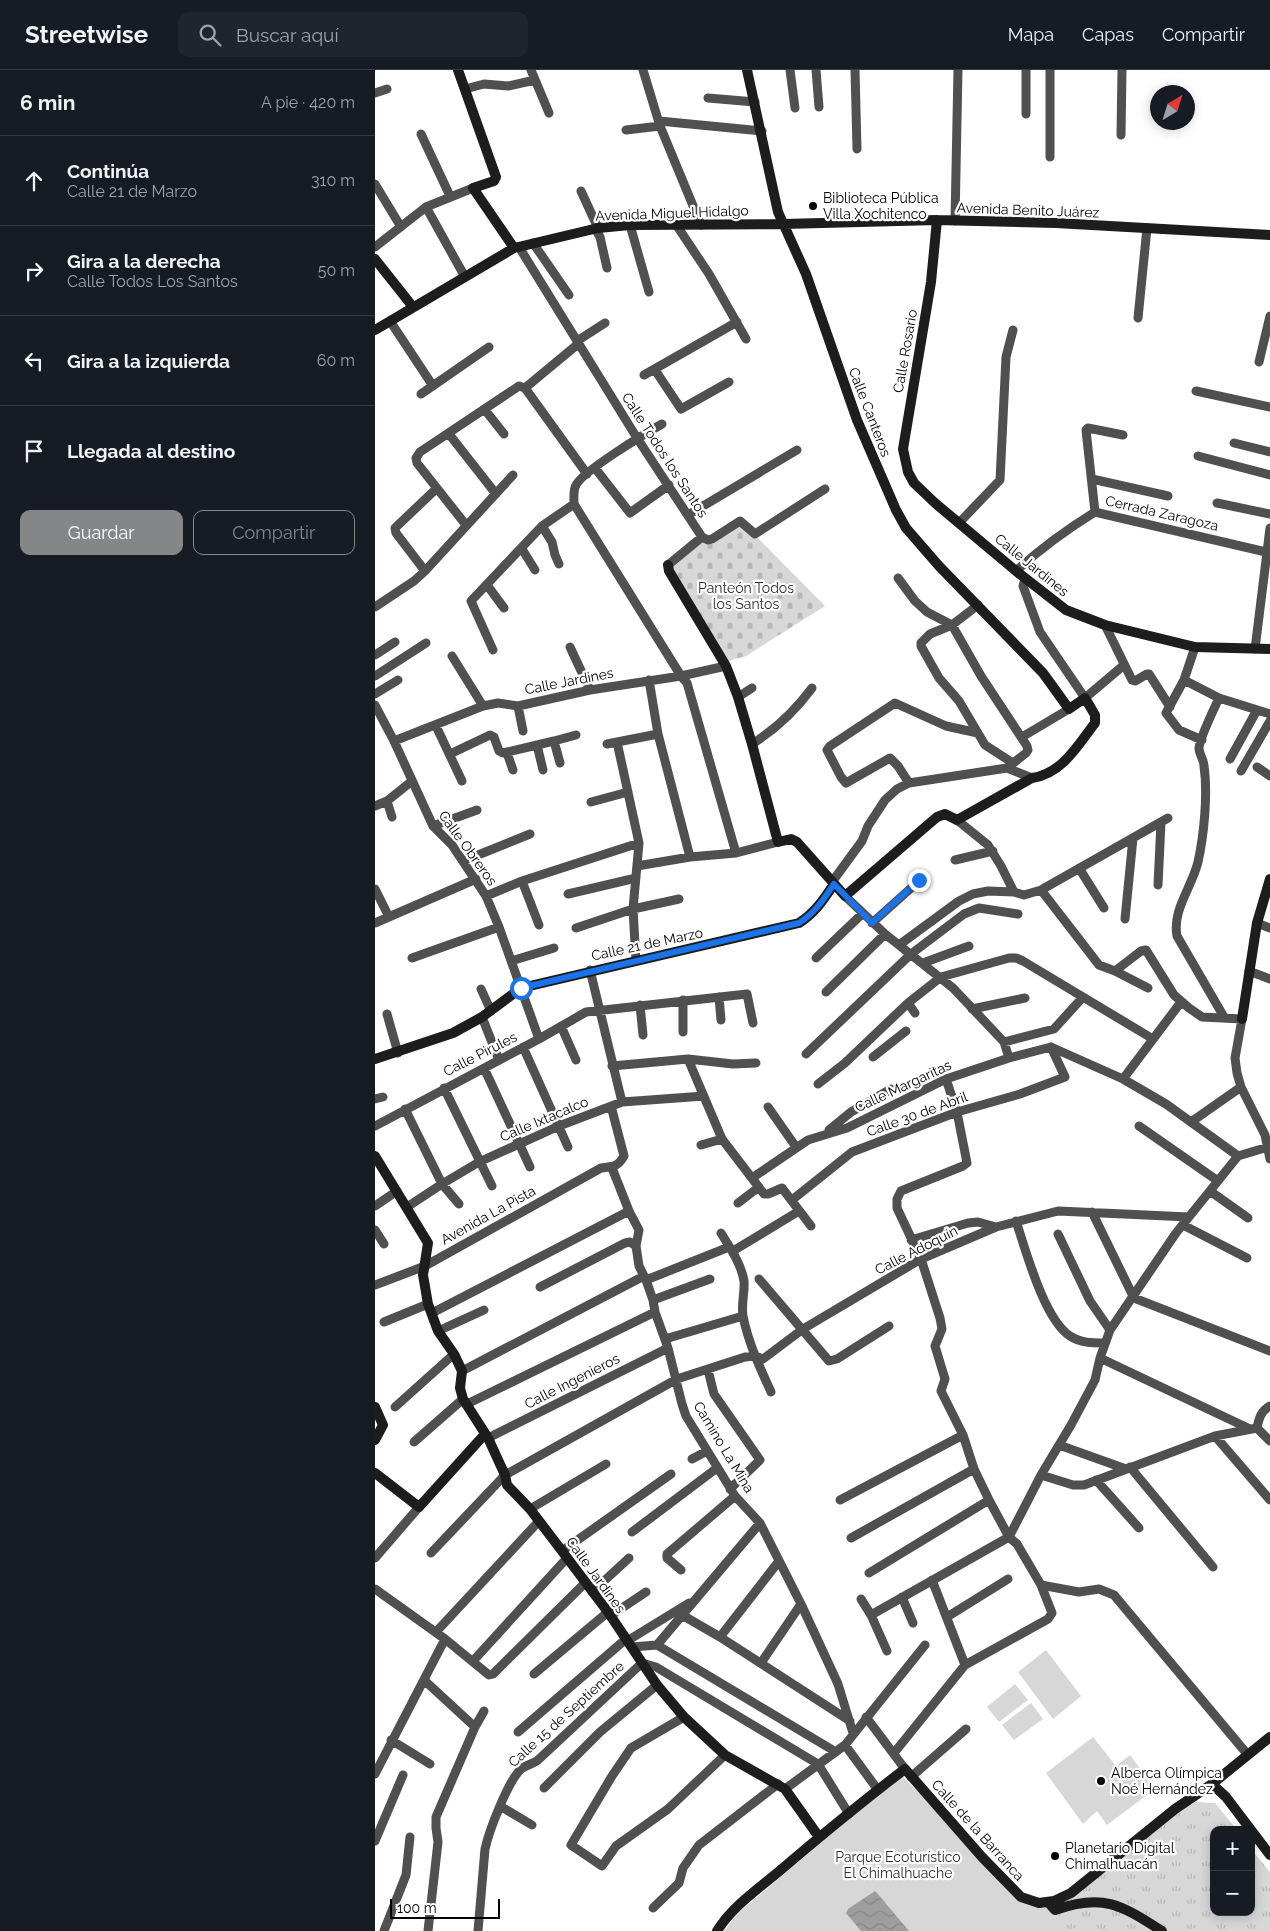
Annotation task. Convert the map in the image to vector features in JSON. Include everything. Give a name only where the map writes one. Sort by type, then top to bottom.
[{"type":"street","points":[[375,247],[427,207],[450,196],[496,179],[458,70]]},
{"type":"street","points":[[531,70],[549,113]]},
{"type":"street","points":[[643,70],[659,123],[701,225]]},
{"type":"street","name":"Calle Canteros","points":[[747,70],[778,212],[806,274],[857,420],[895,510],[906,528],[1043,673],[1069,709]]},
{"type":"street","points":[[790,70],[795,108]]},
{"type":"street","points":[[816,70],[819,107]]},
{"type":"street","points":[[855,70],[857,149]]},
{"type":"street","points":[[955,222],[958,70]]},
{"type":"street","points":[[1026,70],[1026,114]]},
{"type":"street","points":[[1049,157],[1050,70]]},
{"type":"street","points":[[1121,135],[1122,70]]},
{"type":"street","points":[[465,89],[484,84],[507,86],[535,80]]},
{"type":"street","points":[[375,93],[387,89]]},
{"type":"street","points":[[708,98],[755,102]]},
{"type":"street","points":[[626,130],[659,123],[761,131]]},
{"type":"street","points":[[421,134],[450,196]]},
{"type":"street","points":[[375,184],[401,227]]},
{"type":"street","points":[[473,188],[517,247]]},
{"type":"street","points":[[581,191],[597,228],[607,268]]},
{"type":"street","points":[[427,207],[465,277]]},
{"type":"street","name":"Avenida Benito Juárez","points":[[785,224],[937,220],[955,222],[1056,223],[1270,235]]},
{"type":"street","name":"Calle Rosario","points":[[914,483],[908,472],[903,449],[931,282],[937,220]]},
{"type":"street","name":"Avenida Miguel Hidalgo","points":[[375,330],[517,247],[597,228],[785,224]]},
{"type":"street","points":[[630,226],[649,292]]},
{"type":"street","points":[[677,226],[709,274],[746,340]]},
{"type":"street","points":[[1138,318],[1147,228]]},
{"type":"street","points":[[533,243],[569,295]]},
{"type":"street","name":"Calle Todos los Santos","points":[[517,247],[637,438],[702,537],[668,565],[669,571],[726,666],[738,697],[752,744],[778,842]]},
{"type":"street","points":[[375,259],[413,307]]},
{"type":"street","points":[[1259,362],[1270,316]]},
{"type":"street","points":[[390,321],[433,386]]},
{"type":"street","points":[[645,376],[737,322]]},
{"type":"street","points":[[466,525],[417,463],[416,458],[420,452],[523,387],[577,342],[605,323]]},
{"type":"street","points":[[959,523],[1000,480],[1006,357],[1013,330]]},
{"type":"street","points":[[421,394],[489,347]]},
{"type":"street","points":[[655,370],[681,408],[729,382]]},
{"type":"street","points":[[523,387],[591,471],[630,513],[669,485]]},
{"type":"street","points":[[1196,391],[1270,407]]},
{"type":"street","points":[[485,410],[504,434]]},
{"type":"street","points":[[662,424],[637,438],[591,471],[576,485],[574,504],[687,683],[736,853]]},
{"type":"street","points":[[1095,512],[1093,480],[1086,430],[1088,428],[1123,435]]},
{"type":"street","points":[[449,434],[496,494]]},
{"type":"street","points":[[1234,443],[1270,452]]},
{"type":"street","points":[[689,515],[797,450]]},
{"type":"street","points":[[1198,456],[1270,475]]},
{"type":"street","points":[[375,607],[414,581],[425,571],[513,475]]},
{"type":"street","points":[[1093,480],[1168,496]]},
{"type":"street","name":"Calle Jardines","points":[[914,483],[1025,579],[1066,610],[1105,625],[1195,647],[1270,650]]},
{"type":"street","points":[[425,571],[396,533],[395,528],[436,489]]},
{"type":"street","points":[[702,537],[708,540],[712,539],[740,521],[755,534],[825,489]]},
{"type":"street","points":[[493,650],[471,601],[543,526],[574,504]]},
{"type":"street","points":[[1217,504],[1270,514]]},
{"type":"street","name":"Cerrada Zaragoza","points":[[1016,571],[1064,531],[1095,512],[1266,552]]},
{"type":"street","points":[[543,526],[552,542],[559,564]]},
{"type":"street","points":[[1255,649],[1270,528]]},
{"type":"street","points":[[522,549],[535,570]]},
{"type":"street","points":[[898,578],[927,612],[952,625],[981,676],[1022,737],[1028,752],[1010,766]]},
{"type":"street","points":[[957,820],[1031,778],[1041,777],[1061,765],[1095,723],[1095,715],[1085,698],[1040,632],[1023,586],[1025,579]]},
{"type":"street","points":[[487,585],[504,608]]},
{"type":"street","points":[[978,606],[952,625],[930,634],[921,642],[921,646],[939,678],[959,701],[977,733],[989,748],[1010,766],[1031,778]]},
{"type":"street","points":[[1105,625],[1124,665],[1134,681],[1149,674],[1170,707]]},
{"type":"street","points":[[375,655],[395,642]]},
{"type":"street","points":[[375,676],[426,643]]},
{"type":"street","points":[[571,647],[590,690]]},
{"type":"street","points":[[1195,647],[1185,680],[1166,713],[1178,728],[1202,740]]},
{"type":"street","points":[[452,656],[483,706]]},
{"type":"street","points":[[1022,737],[1085,698],[1124,665]]},
{"type":"street","name":"Calle Jardines","points":[[394,741],[483,706],[497,703],[518,706],[590,690],[681,676],[726,666]]},
{"type":"street","points":[[375,694],[398,680]]},
{"type":"street","points":[[649,680],[657,734],[690,857]]},
{"type":"street","points":[[1185,680],[1219,698],[1270,714]]},
{"type":"street","points":[[738,697],[752,688]]},
{"type":"street","points":[[752,744],[773,731],[812,688]]},
{"type":"street","points":[[1219,698],[1199,747],[1204,765],[1206,796],[1198,861],[1176,921],[1177,936],[1224,1017]]},
{"type":"street","points":[[909,783],[898,766],[890,758],[846,783],[827,753],[828,748],[895,702],[946,726],[977,733]]},
{"type":"street","name":"Calle Obreros","points":[[375,705],[394,741],[433,826],[452,845],[486,896],[539,1039]]},
{"type":"street","points":[[518,706],[523,731]]},
{"type":"street","points":[[1230,759],[1257,710]]},
{"type":"street","points":[[1241,771],[1270,721]]},
{"type":"street","points":[[436,726],[461,781]]},
{"type":"street","points":[[607,744],[657,734]]},
{"type":"street","points":[[450,754],[490,735],[494,737],[499,750],[507,753],[576,735]]},
{"type":"street","points":[[555,742],[560,763]]},
{"type":"street","points":[[617,742],[639,843],[633,909],[636,962]]},
{"type":"street","points":[[537,745],[543,770]]},
{"type":"street","points":[[507,753],[513,770]]},
{"type":"street","name":"Calle 21 de Marzo","points":[[375,1059],[453,1033],[486,1014],[521,988],[590,970],[636,962],[799,923],[809,916],[822,902],[862,841],[867,826],[885,800],[897,789],[909,783],[1010,766]]},
{"type":"street","points":[[1257,767],[1270,776]]},
{"type":"street","points":[[375,806],[387,801],[412,781]]},
{"type":"street","points":[[591,802],[628,792]]},
{"type":"street","points":[[387,801],[392,817]]},
{"type":"street","points":[[433,826],[477,810]]},
{"type":"street","points":[[845,896],[930,823],[945,814],[957,820],[982,839],[993,851],[1014,892]]},
{"type":"street","points":[[899,945],[959,901],[973,894],[1014,892],[1024,895],[1041,890],[1165,820],[1158,885]]},
{"type":"street","points":[[463,861],[530,834]]},
{"type":"street","points":[[1125,919],[1133,838]]},
{"type":"street","points":[[637,866],[690,857],[736,853],[791,839],[797,842],[872,923],[953,988],[1003,1042],[1009,1058]]},
{"type":"street","points":[[486,896],[522,881],[639,843]]},
{"type":"street","points":[[955,860],[993,851]]},
{"type":"street","points":[[1079,868],[1104,908]]},
{"type":"street","points":[[568,894],[636,878]]},
{"type":"street","points":[[375,923],[476,879]]},
{"type":"street","points":[[872,923],[919,880]]},
{"type":"street","points":[[522,881],[539,925]]},
{"type":"street","points":[[1270,882],[1257,923],[1235,1058],[1241,1087],[1265,1135],[1270,1159]]},
{"type":"street","points":[[375,889],[389,917]]},
{"type":"street","points":[[1041,890],[1099,965],[1148,988]]},
{"type":"street","points":[[576,928],[633,909],[679,899]]},
{"type":"street","points":[[806,1054],[911,954],[964,914],[979,908],[1018,914]]},
{"type":"street","points":[[816,958],[863,914]]},
{"type":"street","points":[[1257,923],[1270,928]]},
{"type":"street","points":[[412,958],[499,927]]},
{"type":"street","points":[[826,992],[885,934]]},
{"type":"street","points":[[923,963],[969,946]]},
{"type":"street","points":[[511,961],[554,948]]},
{"type":"street","points":[[1115,971],[1141,951],[1146,950],[1168,986],[1181,1002],[1202,1017],[1242,1019]]},
{"type":"street","points":[[818,1084],[845,1062],[908,1003],[941,977],[1009,958],[1016,958],[1153,1039]]},
{"type":"street","points":[[590,970],[621,1102]]},
{"type":"street","points":[[1249,971],[1270,979]]},
{"type":"street","points":[[481,989],[499,1060]]},
{"type":"street","name":"Calle Pirules","points":[[375,1126],[586,1012],[599,1009],[747,994],[753,1023]]},
{"type":"street","points":[[719,998],[721,1020]]},
{"type":"street","points":[[972,1009],[1025,998]]},
{"type":"street","points":[[1003,1042],[1054,1029],[1083,998]]},
{"type":"street","points":[[683,1000],[683,1032]]},
{"type":"street","points":[[1123,1079],[1181,1002]]},
{"type":"street","points":[[908,1003],[915,1013]]},
{"type":"street","points":[[640,1005],[643,1035]]},
{"type":"street","points":[[387,1014],[398,1052]]},
{"type":"street","points":[[561,1026],[575,1060]]},
{"type":"street","points":[[880,1028],[889,1043]]},
{"type":"street","points":[[873,1057],[906,1031]]},
{"type":"street","points":[[523,1047],[568,1147]]},
{"type":"street","points":[[1051,1047],[1123,1079],[1166,1104],[1238,1156]]},
{"type":"street","name":"Calle Margaritas","points":[[825,1134],[847,1128],[946,1079],[1009,1058],[1051,1047]]},
{"type":"street","name":"Calle 30 de Abril","points":[[792,1200],[852,1152],[957,1112],[1020,1094],[1065,1077],[1051,1047]]},
{"type":"street","points":[[612,1066],[688,1060],[733,1064],[756,1063]]},
{"type":"street","points":[[688,1060],[722,1139],[766,1195],[782,1188],[811,1226]]},
{"type":"street","points":[[484,1068],[530,1167]]},
{"type":"street","points":[[893,1753],[965,1664],[1051,1616],[1052,1610],[1041,1586],[1017,1544],[1009,1537],[989,1500],[974,1469],[963,1435],[941,1391],[945,1379],[935,1346],[942,1329],[940,1318],[921,1259],[897,1208],[897,1199],[901,1191],[967,1163],[957,1112],[946,1079]]},
{"type":"street","points":[[1191,1122],[1241,1087]]},
{"type":"street","points":[[444,1088],[492,1186]]},
{"type":"street","points":[[752,1178],[796,1148],[825,1134],[851,1112],[891,1089]]},
{"type":"street","name":"Calle Ixtacalco","points":[[407,1207],[479,1162],[559,1126],[621,1102],[704,1096]]},
{"type":"street","points":[[383,1322],[430,1308],[629,1211],[612,1168],[623,1156],[611,1106]]},
{"type":"street","points":[[768,1107],[796,1148]]},
{"type":"street","points":[[405,1110],[442,1184],[459,1204]]},
{"type":"street","points":[[1139,1126],[1219,1181]]},
{"type":"street","points":[[701,1145],[722,1139]]},
{"type":"street","points":[[871,1615],[1009,1537],[1041,1475],[1095,1380],[1100,1358],[1110,1330],[1134,1298],[1176,1232],[1238,1156],[1268,1147]]},
{"type":"street","name":"Calle Jardines","points":[[375,1156],[428,1243],[423,1275],[430,1308],[438,1331],[462,1371],[460,1388],[465,1401],[487,1436],[505,1475],[507,1485],[565,1554],[609,1614],[657,1685],[684,1717],[725,1755],[781,1786],[819,1837]]},
{"type":"street","name":"Avenida La Pista","points":[[375,1286],[425,1266],[601,1168],[612,1168]]},
{"type":"street","points":[[738,1203],[759,1187]]},
{"type":"street","points":[[375,1206],[397,1191]]},
{"type":"street","points":[[1210,1191],[1248,1218]]},
{"type":"street","name":"Camino La Mina","points":[[629,1211],[639,1230],[636,1246],[639,1266],[653,1300],[687,1416],[732,1492],[760,1523],[801,1604],[838,1684],[853,1733]]},
{"type":"street","points":[[462,1371],[645,1278],[731,1249],[799,1211]]},
{"type":"street","name":"Calle Adoquín","points":[[431,1553],[505,1475],[677,1379],[755,1356],[763,1359],[803,1329],[921,1259],[995,1227],[1058,1211],[1189,1217]]},
{"type":"street","points":[[1092,1212],[1134,1298],[1270,1351]]},
{"type":"street","points":[[1016,1221],[1043,1297],[1056,1320],[1068,1335],[1077,1340],[1105,1344]]},
{"type":"street","points":[[911,1240],[968,1223],[978,1222],[995,1227]]},
{"type":"street","points":[[1183,1225],[1247,1258]]},
{"type":"street","points":[[375,1230],[384,1244]]},
{"type":"street","points":[[721,1233],[731,1249],[744,1282],[742,1297],[743,1316],[755,1356],[771,1392]]},
{"type":"street","points":[[1058,1234],[1090,1300],[1110,1330]]},
{"type":"street","points":[[540,1287],[625,1243],[630,1242],[636,1246]]},
{"type":"street","points":[[653,1300],[710,1279]]},
{"type":"street","points":[[759,1279],[829,1361],[837,1359],[889,1326]]},
{"type":"street","points":[[438,1331],[484,1310]]},
{"type":"street","points":[[414,1442],[465,1401],[655,1312]]},
{"type":"street","name":"Calle Ingenieros","points":[[375,1558],[487,1436],[667,1344],[743,1316]]},
{"type":"street","points":[[395,1407],[453,1354]]},
{"type":"street","points":[[1100,1358],[1254,1428],[1270,1441]]},
{"type":"street","points":[[681,1570],[666,1556],[732,1492],[760,1460],[714,1394],[708,1370]]},
{"type":"street","points":[[1254,1428],[1264,1410],[1270,1406]]},
{"type":"street","points":[[375,1407],[383,1426],[375,1440]]},
{"type":"street","points":[[1041,1475],[1079,1486],[1085,1485],[1215,1436],[1254,1428]]},
{"type":"street","points":[[840,1500],[963,1435]]},
{"type":"street","points":[[1215,1436],[1270,1500]]},
{"type":"street","points":[[1059,1445],[1128,1468],[1213,1567]]},
{"type":"street","points":[[692,1459],[707,1451]]},
{"type":"street","points":[[529,1509],[606,1464]]},
{"type":"street","points":[[632,1532],[717,1468]]},
{"type":"street","points":[[851,1538],[974,1469]]},
{"type":"street","points":[[375,1473],[419,1508]]},
{"type":"street","points":[[473,1661],[565,1554],[671,1474]]},
{"type":"street","points":[[1096,1480],[1139,1528]]},
{"type":"street","points":[[869,1573],[989,1500]]},
{"type":"street","points":[[436,1632],[539,1522]]},
{"type":"street","points":[[657,1645],[760,1523]]},
{"type":"street","points":[[592,1592],[629,1558]]},
{"type":"street","points":[[720,1637],[779,1561]]},
{"type":"street","points":[[947,1617],[1008,1579]]},
{"type":"street","points":[[932,1580],[965,1664]]},
{"type":"street","points":[[375,1589],[436,1632],[489,1675],[493,1674],[585,1582]]},
{"type":"street","points":[[1041,1586],[1079,1592],[1099,1589],[1114,1595],[1247,1755]]},
{"type":"street","points":[[535,1674],[609,1614],[646,1592]]},
{"type":"street","points":[[902,1598],[913,1623]]},
{"type":"street","points":[[861,1599],[871,1615],[887,1651]]},
{"type":"street","points":[[518,1732],[628,1643],[694,1601]]},
{"type":"street","points":[[761,1663],[801,1604]]},
{"type":"street","points":[[682,1615],[761,1663],[849,1721]]},
{"type":"street","points":[[375,1774],[445,1639]]},
{"type":"street","points":[[628,1643],[657,1645],[836,1752]]},
{"type":"street","points":[[653,1908],[679,1883],[683,1868],[699,1845],[781,1786],[845,1745],[925,1645]]},
{"type":"street","points":[[642,1663],[656,1666],[818,1764],[849,1814]]},
{"type":"street","name":"Calle 15 de Septiembre","points":[[478,1931],[485,1849],[500,1806],[518,1772],[523,1767],[538,1760],[642,1663]]},
{"type":"street","points":[[424,1680],[475,1727]]},
{"type":"street","points":[[544,1788],[600,1732],[657,1685]]},
{"type":"street","points":[[428,1931],[438,1842],[436,1817],[475,1727],[484,1711]]},
{"type":"street","points":[[684,1717],[631,1748],[571,1844],[602,1866],[616,1846],[668,1809],[725,1755]]},
{"type":"street","points":[[866,1717],[908,1773]]},
{"type":"street","points":[[717,1931],[739,1905],[819,1837],[878,1790],[908,1773],[966,1729]]},
{"type":"street","points":[[1048,1902],[1071,1893],[1175,1809],[1212,1784],[1270,1737]]},
{"type":"street","points":[[391,1740],[430,1764]]},
{"type":"street","points":[[845,1745],[878,1790]]},
{"type":"street","name":"Calle de la Barranca","points":[[908,1773],[982,1857],[1021,1897],[1039,1904],[1048,1902],[1055,1910],[1067,1906],[1103,1901],[1127,1908],[1162,1931]]},
{"type":"street","points":[[375,1841],[403,1775]]},
{"type":"street","points":[[1212,1784],[1227,1797],[1248,1826]]},
{"type":"street","points":[[500,1806],[531,1825]]},
{"type":"street","points":[[1255,1835],[1270,1855]]},
{"type":"street","points":[[384,1931],[406,1875],[410,1836]]},
{"type":"green space","name":"Panteón Todos los Santos","points":[[740,520],[825,606],[746,656],[725,662],[669,563],[702,537]]},
{"type":"green space","points":[[1046,1650],[1081,1696],[1053,1719],[1018,1672]]},
{"type":"green space","points":[[1015,1684],[1028,1700],[999,1722],[987,1707]]},
{"type":"green space","points":[[1031,1703],[1043,1719],[1014,1740],[1002,1725]]},
{"type":"green space","name":"Alberca Olímpica Noé Hernández","points":[[1093,1737],[1116,1766],[1130,1755],[1155,1789],[1107,1825],[1097,1811],[1083,1824],[1046,1773]]},
{"type":"green space","name":"Parque Ecoturístico El Chimalhuache","points":[[901,1775],[1030,1901],[1055,1910],[1069,1931],[724,1931],[738,1913]]},
{"type":"green space","points":[[1196,1802],[1215,1803],[1234,1826],[1210,1826],[1210,1916],[1255,1916],[1255,1854],[1270,1872],[1270,1931],[1065,1931],[1055,1910],[1173,1815]]},
{"type":"water","points":[[875,1891],[909,1931],[861,1931],[846,1913],[848,1909]]},
{"type":"place","name":"Biblioteca Pública Villa Xochitenco","points":[[813,206]]},
{"type":"place","name":"Alberca Olímpica Noé Hernández","points":[[1101,1781]]},
{"type":"place","name":"Planetario Digital Chimalhuacán","points":[[1055,1856]]},
{"type":"route","points":[[521,988],[590,970],[636,962],[799,923],[809,916],[822,902],[834,884],[872,923],[919,880]]}]
